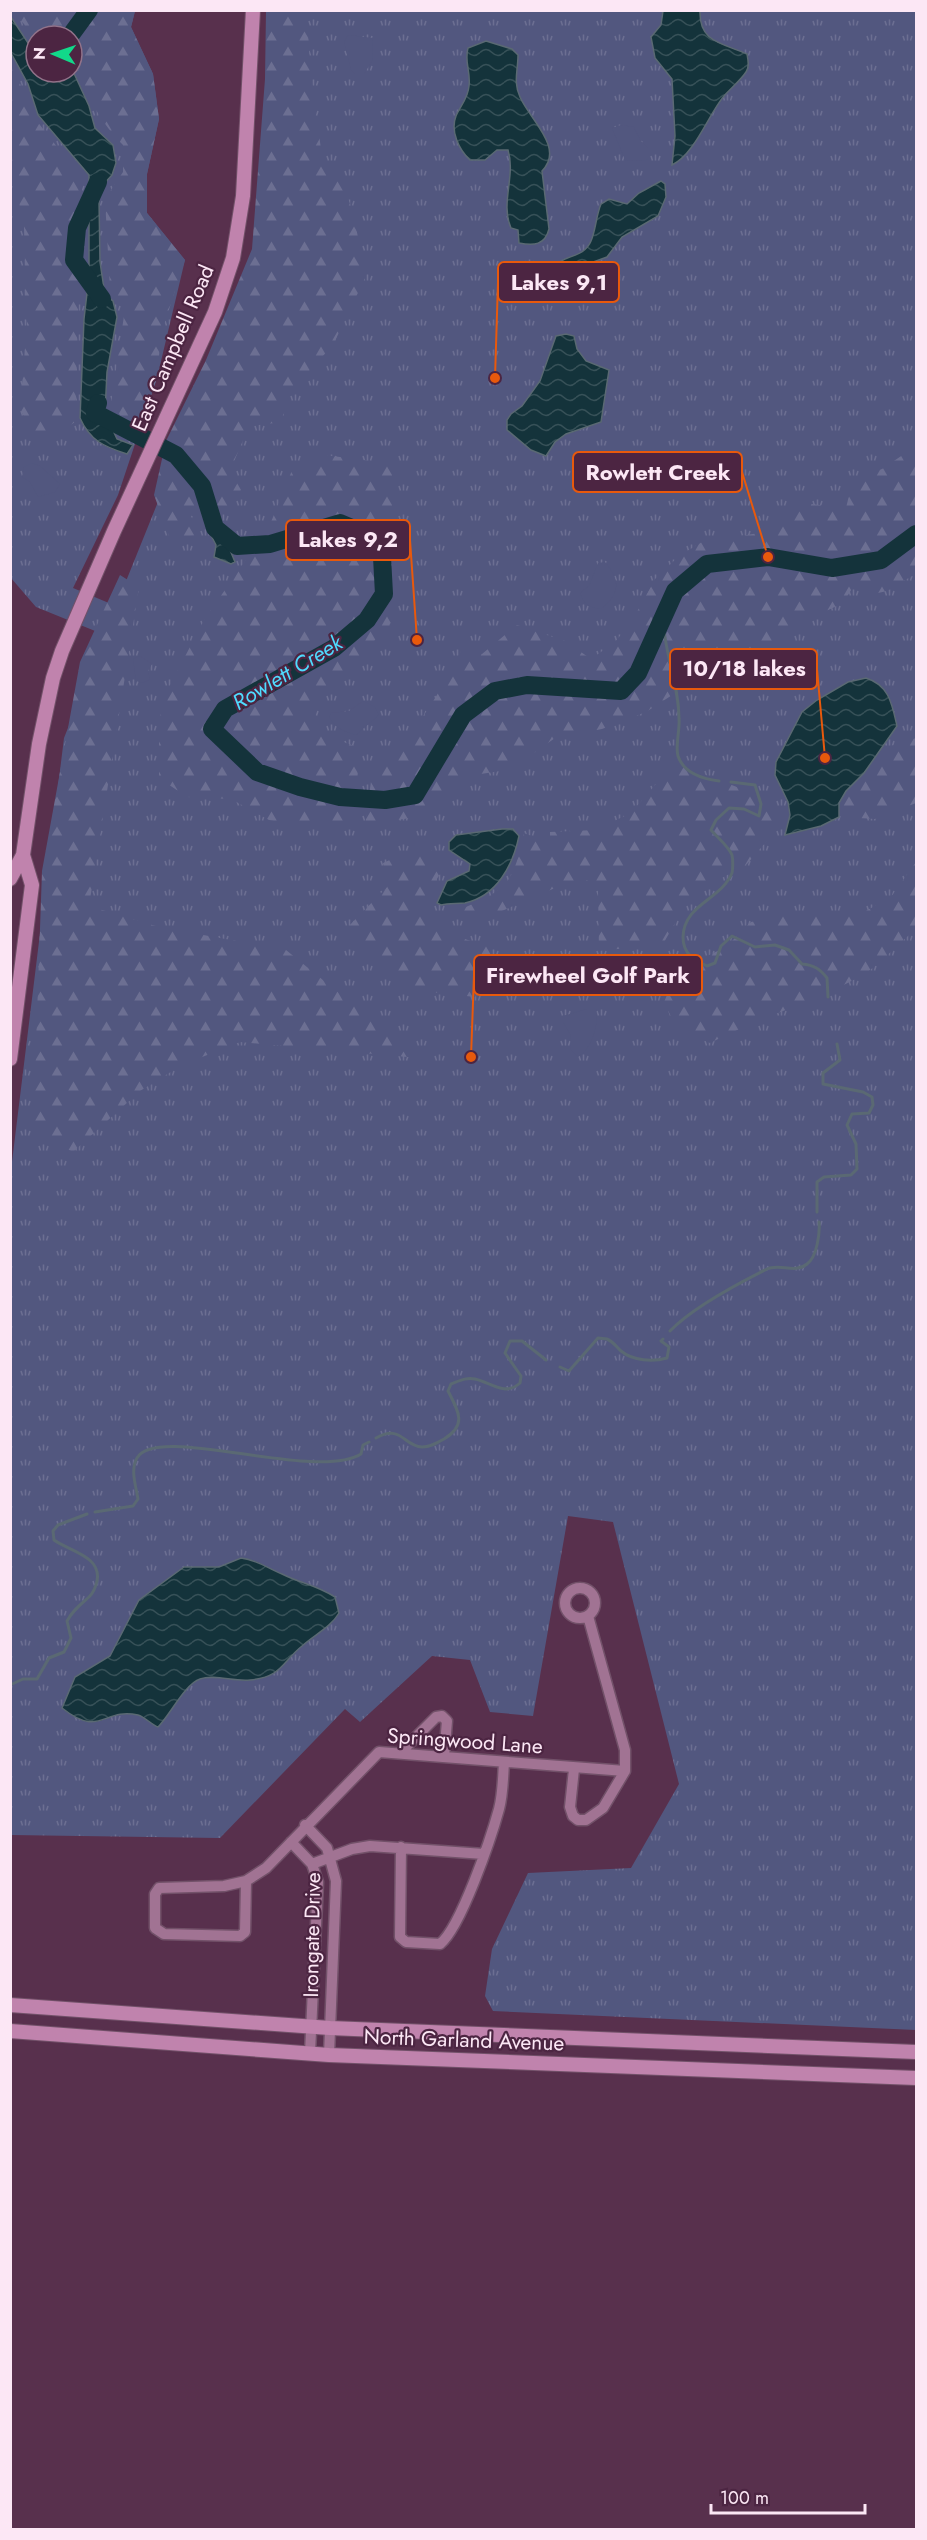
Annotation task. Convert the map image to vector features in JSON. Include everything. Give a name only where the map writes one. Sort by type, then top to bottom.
[{"type":"main road","name":"East Campbell Road","points":[[17,856],[53,678],[106,549],[215,312],[238,233],[243,196],[253,10]]},
{"type":"main road","points":[[10,879],[17,856]]},
{"type":"main road","points":[[10,1059],[32,885],[17,856]]},
{"type":"main road","name":"North Garland Avenue","points":[[10,2005],[330,2028],[916,2052]]},
{"type":"main road","name":"North Garland Avenue","points":[[10,2031],[329,2055],[916,2078]]},
{"type":"street","points":[[574,1769],[570,1807],[573,1816],[578,1820],[586,1820],[603,1808],[625,1771],[625,1750],[588,1616]]},
{"type":"street","points":[[401,1752],[436,1717],[442,1716],[447,1720],[444,1756]]},
{"type":"street","name":"Springwood Lane","points":[[246,1881],[247,1924],[243,1934],[237,1936],[164,1934],[155,1928],[155,1894],[159,1888],[202,1888],[246,1881],[266,1868],[305,1825],[379,1752],[401,1752],[574,1769],[625,1771]]},
{"type":"street","points":[[401,1847],[398,1931],[406,1942],[440,1944],[446,1940],[484,1854],[500,1807],[504,1762]]},
{"type":"street","name":"Irongate Drive","points":[[305,1825],[331,1856],[336,1881],[329,2055]]},
{"type":"street","name":"Irongate Drive","points":[[291,1842],[312,1864],[318,1882],[310,2054]]},
{"type":"street","points":[[312,1864],[331,1856],[370,1846],[484,1854]]},
{"type":"green space","points":[[11,11],[135,11],[131,27],[153,74],[159,119],[147,174],[147,213],[185,260],[157,378],[118,495],[73,588],[116,606],[264,239],[274,11],[916,11],[916,2030],[493,2011],[485,1996],[492,1949],[528,1873],[631,1868],[679,1784],[613,1522],[568,1516],[533,1716],[490,1712],[470,1660],[432,1656],[360,1722],[345,1709],[220,1838],[11,1835],[11,1170],[64,738],[105,635],[36,607],[11,578]]},
{"type":"green space","points":[[12,11],[135,11],[131,27],[153,74],[159,119],[147,174],[147,213],[185,260],[161,334],[157,378],[137,436],[111,404],[125,309],[110,289],[105,199],[123,172],[123,145],[95,109],[83,84],[84,24],[24,24]]},
{"type":"green space","points":[[266,11],[307,11],[310,68],[323,164],[341,177],[353,213],[366,276],[333,345],[286,396],[283,422],[249,426],[230,471],[241,490],[222,513],[198,503],[190,514],[200,535],[170,538],[154,495],[166,441],[206,360],[252,249],[265,79]]},
{"type":"green space","points":[[348,35],[373,38],[372,61],[364,74],[355,74],[351,70],[344,42]]},
{"type":"green space","points":[[11,61],[33,116],[82,179],[75,422],[40,447],[20,409],[27,326],[24,227],[11,163]]},
{"type":"green space","points":[[621,125],[634,127],[640,140],[648,148],[648,159],[644,161],[625,160],[612,128]]},
{"type":"green space","points":[[916,446],[916,525],[870,555],[809,559],[783,552],[754,551],[712,557],[694,564],[671,583],[645,645],[666,624],[673,602],[712,569],[765,562],[828,573],[845,572],[873,566],[916,542],[916,574],[879,593],[853,587],[843,603],[807,620],[783,640],[703,675],[646,712],[602,729],[555,738],[527,758],[500,771],[468,776],[447,798],[423,816],[365,825],[373,767],[416,726],[436,697],[464,645],[482,654],[517,625],[565,641],[591,659],[615,642],[632,621],[655,579],[679,556],[702,542],[765,532],[787,515],[811,504],[846,508],[853,479],[882,469]]},
{"type":"green space","points":[[325,455],[392,464],[392,519],[398,615],[328,691],[315,714],[327,736],[360,748],[356,806],[352,824],[328,822],[299,826],[269,820],[231,799],[187,797],[159,778],[159,722],[165,695],[204,620],[269,527],[293,468]]},
{"type":"green space","points":[[32,463],[40,466],[60,484],[55,492],[38,497],[30,482],[22,477],[24,467]]},
{"type":"green space","points":[[605,562],[616,581],[615,592],[601,609],[594,608],[583,600],[580,593],[589,586],[598,563]]},
{"type":"green space","points":[[120,575],[139,587],[89,906],[159,927],[286,950],[419,1058],[240,1042],[182,1065],[140,1091],[73,1152],[33,1131],[42,871],[80,662]]},
{"type":"green space","points":[[140,656],[152,664],[148,671],[150,679],[143,683],[136,681],[133,659]]},
{"type":"green space","points":[[363,701],[375,707],[379,715],[356,735],[337,727],[329,717],[331,713],[349,711]]},
{"type":"green space","points":[[916,738],[916,803],[875,819],[844,817],[839,803],[879,750]]},
{"type":"green space","points":[[674,763],[775,799],[782,823],[747,864],[691,895],[663,944],[599,951],[598,889],[588,880],[555,888],[490,916],[453,913],[484,899],[503,886],[515,867],[524,833],[550,844],[550,832],[595,830],[631,813]]},
{"type":"green space","points":[[428,843],[441,872],[419,910],[462,938],[491,943],[492,961],[475,997],[405,989],[344,931],[387,887],[383,863]]},
{"type":"green space","points":[[916,862],[916,930],[866,973],[822,995],[710,1043],[677,1029],[664,1002],[678,970],[726,947],[751,922],[789,913],[864,912],[891,897]]},
{"type":"green space","points":[[587,1009],[596,1009],[595,1029],[591,1042],[578,1057],[571,1050],[570,1034],[563,1022],[563,1016]]},
{"type":"water","points":[[663,11],[700,11],[701,22],[708,36],[721,44],[747,54],[748,63],[746,72],[718,104],[688,152],[672,165],[675,136],[672,79],[655,58],[651,37],[661,25]]},
{"type":"water","points":[[11,17],[24,37],[24,77],[11,53]]},
{"type":"water","points":[[486,41],[512,49],[518,55],[516,81],[518,92],[548,144],[550,153],[548,162],[542,171],[549,229],[545,238],[538,243],[519,243],[518,230],[511,228],[508,219],[510,160],[508,150],[497,150],[485,160],[470,160],[459,146],[455,134],[454,122],[468,91],[468,48]]},
{"type":"water","points":[[28,84],[79,84],[89,106],[95,128],[113,145],[116,163],[112,175],[101,187],[99,199],[100,262],[105,295],[113,301],[117,317],[107,372],[105,413],[117,439],[133,445],[127,454],[112,449],[93,438],[80,418],[84,319],[89,276],[89,175],[38,115]]},
{"type":"water","points":[[661,181],[665,184],[666,197],[658,216],[622,237],[607,257],[582,266],[567,294],[560,292],[555,278],[555,269],[564,259],[586,249],[593,236],[601,204],[609,199],[627,204],[639,193]]},
{"type":"water","points":[[566,334],[574,336],[577,349],[586,361],[609,370],[601,422],[566,434],[555,442],[546,456],[531,450],[507,430],[507,420],[522,406],[540,381],[556,336]]},
{"type":"water","points":[[214,519],[228,536],[228,545],[235,562],[231,564],[214,557],[216,545],[205,524]]},
{"type":"water","points":[[866,678],[885,690],[897,726],[864,773],[846,791],[839,803],[839,817],[821,826],[785,835],[790,815],[788,802],[775,775],[776,762],[802,712],[817,700],[848,682]]},
{"type":"water","points":[[513,829],[519,836],[513,858],[495,886],[486,894],[465,903],[441,905],[437,903],[447,881],[469,871],[470,864],[449,850],[449,842],[456,835]]},
{"type":"water","points":[[241,1558],[257,1562],[328,1593],[335,1597],[339,1613],[327,1627],[269,1676],[244,1680],[206,1678],[194,1682],[158,1727],[141,1716],[126,1714],[94,1722],[85,1721],[62,1708],[75,1677],[110,1656],[139,1600],[184,1567],[219,1567]]},
{"type":"waterway","name":"Rowlett Creek","points":[[79,24],[89,10]]},
{"type":"waterway","name":"Rowlett Creek","points":[[98,182],[77,228],[74,260],[102,299]]},
{"type":"waterway","name":"Rowlett Creek","points":[[98,403],[95,413],[176,455],[202,486],[215,528],[237,546],[270,544],[340,523],[366,534],[382,557],[384,594],[367,620],[334,648],[225,709],[212,729],[257,772],[300,787],[340,797],[385,800],[415,795],[463,715],[495,691],[527,685],[621,691],[638,673],[675,591],[707,564],[768,557],[832,568],[881,560],[916,534]]},
{"type":"waterway","points":[[663,618],[678,706],[678,756],[689,771],[701,777],[719,781]]},
{"type":"waterway","points":[[731,782],[755,785],[761,804],[759,816],[744,809],[729,808],[716,820],[711,830],[726,845],[732,855],[732,873],[720,890],[696,909],[690,917],[683,937],[685,948],[694,959],[707,966],[715,963],[721,946],[732,936],[755,947],[775,945],[789,950],[802,964],[813,966],[822,972],[827,978],[828,997]]},
{"type":"waterway","points":[[817,1212],[817,1182],[824,1177],[851,1175],[857,1169],[856,1144],[847,1125],[852,1114],[869,1113],[873,1105],[872,1097],[863,1092],[823,1084],[823,1073],[840,1060],[837,1044]]},
{"type":"waterway","points":[[670,1331],[703,1305],[767,1269],[772,1267],[798,1268],[807,1264],[815,1251],[819,1222]]},
{"type":"waterway","points":[[560,1367],[569,1371],[598,1338],[609,1340],[621,1351],[637,1359],[667,1358],[669,1347],[661,1341],[663,1339]]},
{"type":"waterway","points":[[376,1438],[385,1434],[397,1434],[410,1443],[422,1447],[436,1443],[451,1434],[456,1429],[459,1418],[448,1391],[451,1384],[472,1379],[509,1389],[520,1383],[521,1376],[505,1353],[510,1341],[522,1341],[546,1360]]},
{"type":"waterway","points":[[95,1512],[133,1506],[138,1499],[134,1478],[135,1463],[137,1458],[150,1449],[174,1447],[205,1449],[309,1462],[339,1461],[361,1454],[363,1445],[369,1442]]},
{"type":"waterway","points":[[10,1685],[23,1679],[37,1679],[49,1658],[64,1652],[71,1638],[67,1621],[94,1589],[97,1573],[90,1560],[54,1540],[53,1531],[58,1525],[87,1514]]},
{"type":"place","name":"Lakes 9,1","points":[[495,378]]},
{"type":"place","name":"Rowlett Creek","points":[[768,557]]},
{"type":"place","name":"Lakes 9,2","points":[[417,640]]},
{"type":"place","name":"10/18 lakes","points":[[825,758]]},
{"type":"place","name":"Firewheel Golf Park","points":[[471,1057]]}]
